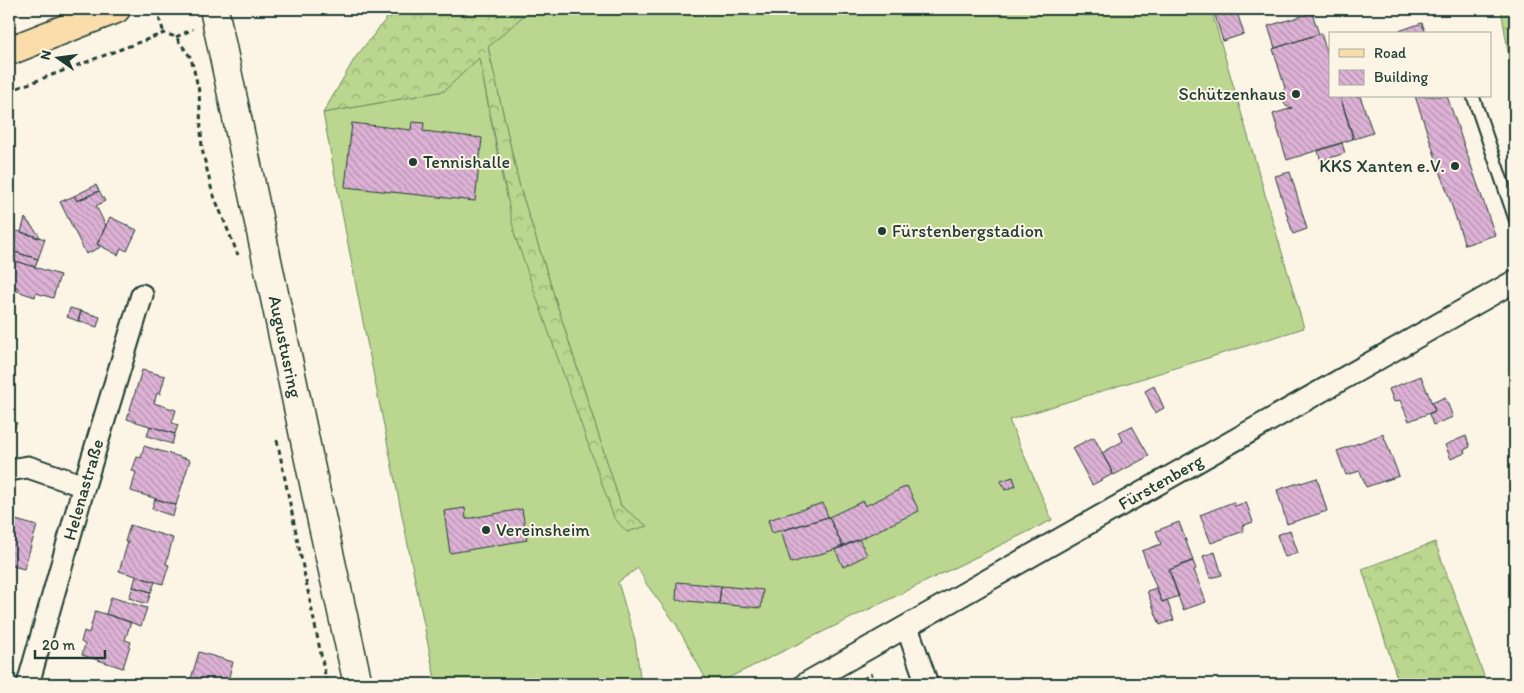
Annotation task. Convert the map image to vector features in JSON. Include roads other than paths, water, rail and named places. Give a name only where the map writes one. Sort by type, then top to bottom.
[{"type":"main road","points":[[9,51],[116,9]]},
{"type":"main road","name":"Augustusring","points":[[214,9],[311,474],[358,684]]},
{"type":"street","name":"Fürstenberg","points":[[805,684],[1515,281]]},
{"type":"street","name":"Helenastraße","points":[[28,684],[84,486],[142,295]]},
{"type":"street","points":[[9,470],[28,467],[84,486]]},
{"type":"street","points":[[907,627],[927,684]]},
{"type":"lane","points":[[1474,98],[1515,219]]},
{"type":"place","name":"Schützenhaus","points":[[1296,94]]},
{"type":"place","name":"Tennishalle","points":[[413,162]]},
{"type":"place","name":"KKS Xanten e.V.","points":[[1455,166]]},
{"type":"place","name":"Fürstenbergstadion","points":[[882,231]]},
{"type":"place","name":"Vereinsheim","points":[[486,530]]}]
